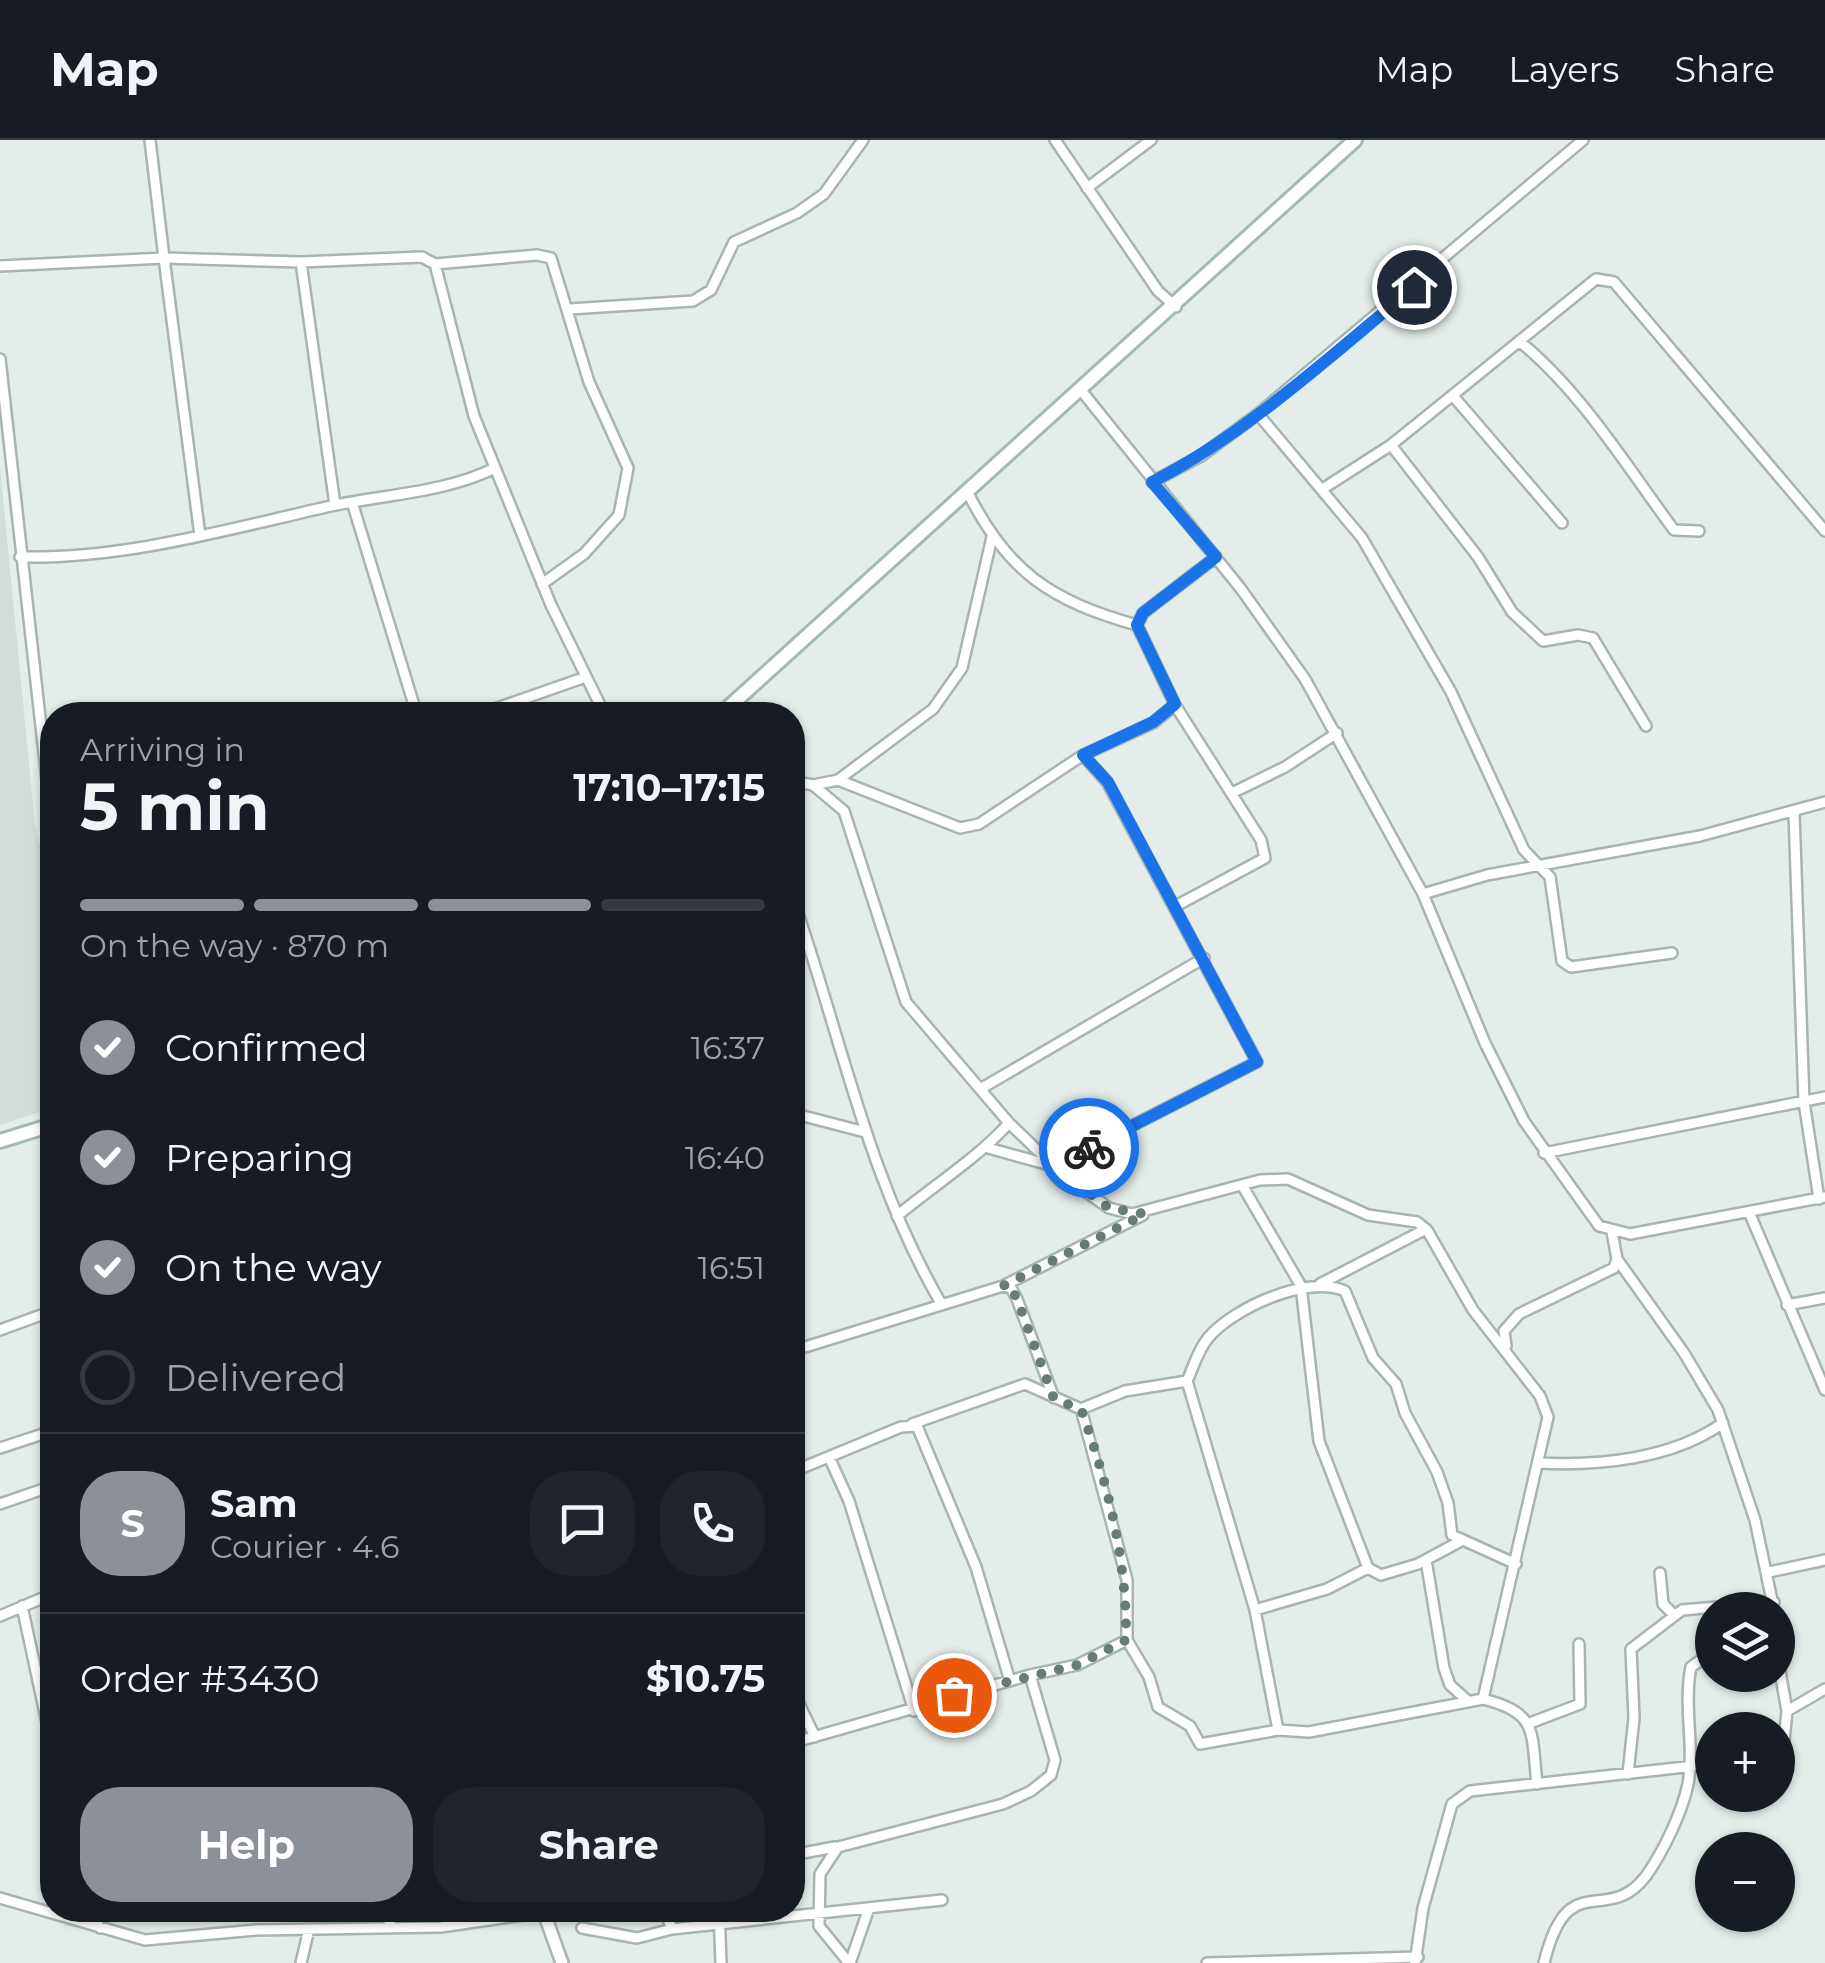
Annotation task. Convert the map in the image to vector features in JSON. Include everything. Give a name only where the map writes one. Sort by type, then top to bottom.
[{"type":"main road","points":[[734,702],[1176,307],[1355,140]]},
{"type":"main road","points":[[0,1142],[40,1129]]},
{"type":"street","points":[[150,140],[200,536]]},
{"type":"street","points":[[570,309],[693,300],[711,290],[734,242],[797,213],[824,194],[863,140]]},
{"type":"street","points":[[1054,140],[1158,292],[1176,307]]},
{"type":"street","points":[[1087,188],[1151,140]]},
{"type":"street","points":[[1152,482],[1201,456],[1258,414],[1584,140]]},
{"type":"street","points":[[0,266],[164,258],[301,262],[422,258],[435,264],[551,258],[570,309],[588,382],[628,468],[619,515],[584,554],[542,584]]},
{"type":"street","points":[[301,262],[335,506]]},
{"type":"street","points":[[435,264],[463,380],[495,468],[542,584],[598,702]]},
{"type":"street","points":[[1324,488],[1391,445],[1422,416],[1454,397],[1596,279],[1614,282],[1825,531]]},
{"type":"street","points":[[1520,341],[1600,430],[1674,530],[1699,531]]},
{"type":"street","points":[[0,359],[40,725]]},
{"type":"street","points":[[1080,389],[1216,557],[1305,679],[1423,894],[1485,1043],[1544,1153],[1599,1226],[1612,1232],[1630,1234],[1822,1198],[1804,1102],[1794,813]]},
{"type":"street","points":[[1454,397],[1562,523]]},
{"type":"street","points":[[1258,414],[1324,488],[1362,538],[1435,664],[1524,850],[1550,878],[1566,966],[1672,953]]},
{"type":"street","points":[[1391,445],[1478,556],[1527,630],[1543,641],[1578,635],[1594,638],[1646,726]]},
{"type":"street","points":[[20,558],[69,558],[200,536],[352,502],[465,483],[495,468]]},
{"type":"street","points":[[967,491],[1008,560],[1040,586],[1101,615],[1137,625],[1175,704],[1261,840],[1265,858],[1174,906]]},
{"type":"street","points":[[352,502],[413,702]]},
{"type":"street","points":[[805,783],[838,780],[933,709],[962,668],[992,537]]},
{"type":"street","points":[[1137,625],[1143,613],[1216,557]]},
{"type":"street","points":[[514,702],[584,678]]},
{"type":"street","points":[[838,780],[960,828],[979,824],[1083,755],[1153,722],[1175,704]]},
{"type":"street","points":[[1232,792],[1337,734]]},
{"type":"street","points":[[988,1148],[1053,1166],[1257,1062],[1108,782],[1083,755]]},
{"type":"street","points":[[813,785],[844,810],[906,1002],[1010,1123],[1053,1166],[1109,1208],[1145,1214]]},
{"type":"street","points":[[1423,894],[1538,865],[1700,836],[1825,802]]},
{"type":"street","points":[[805,938],[865,1132],[897,1216],[942,1305]]},
{"type":"street","points":[[982,1088],[1204,958]]},
{"type":"street","points":[[1544,1153],[1825,1097]]},
{"type":"street","points":[[805,1116],[865,1132]]},
{"type":"street","points":[[897,1216],[965,1159],[988,1148],[1010,1123]]},
{"type":"street","points":[[805,1346],[1003,1286],[1145,1214],[1242,1186],[1288,1179],[1368,1215],[1417,1222],[1426,1229],[1474,1310],[1546,1407],[1547,1431],[1540,1463],[1482,1699]]},
{"type":"street","points":[[1242,1186],[1301,1286],[1319,1440],[1368,1568],[1381,1575],[1426,1560],[1459,1542]]},
{"type":"street","points":[[1749,1212],[1825,1390]]},
{"type":"street","points":[[1278,1730],[1255,1610],[1187,1382],[1206,1340],[1218,1329],[1301,1286],[1320,1284],[1426,1229]]},
{"type":"street","points":[[1612,1232],[1617,1259],[1684,1353],[1723,1424],[1772,1592]]},
{"type":"street","points":[[1506,1349],[1504,1331],[1510,1321],[1614,1268],[1617,1259]]},
{"type":"street","points":[[1320,1284],[1344,1291],[1373,1358],[1396,1384],[1405,1413],[1437,1472],[1448,1503],[1452,1535],[1459,1542],[1516,1564]]},
{"type":"street","points":[[1003,1286],[1011,1288],[1017,1299],[1054,1399]]},
{"type":"street","points":[[1788,1305],[1825,1298]]},
{"type":"street","points":[[0,1330],[40,1315]]},
{"type":"street","points":[[805,1467],[1025,1384],[1040,1364]]},
{"type":"street","points":[[1025,1384],[1081,1409],[1125,1391],[1187,1382]]},
{"type":"street","points":[[1081,1409],[1127,1580],[1126,1640],[1150,1676],[1158,1708],[1190,1726],[1200,1744],[1278,1730],[1310,1732],[1482,1699],[1513,1707],[1530,1722],[1537,1784]]},
{"type":"street","points":[[912,1424],[922,1432],[961,1530],[1010,1681]]},
{"type":"street","points":[[1540,1463],[1586,1465],[1645,1454],[1703,1438],[1723,1424]]},
{"type":"street","points":[[0,1448],[40,1434]]},
{"type":"street","points":[[830,1456],[849,1501],[914,1711]]},
{"type":"street","points":[[0,1504],[40,1490]]},
{"type":"street","points":[[1426,1560],[1444,1668],[1450,1684],[1469,1702]]},
{"type":"street","points":[[1768,1572],[1825,1560]]},
{"type":"street","points":[[1255,1610],[1327,1589],[1368,1568]]},
{"type":"street","points":[[1660,1573],[1663,1604],[1674,1616]]},
{"type":"street","points":[[0,1616],[40,1599]]},
{"type":"street","points":[[22,1606],[40,1690]]},
{"type":"street","points":[[1628,1774],[1634,1718],[1631,1649],[1674,1616],[1695,1613]]},
{"type":"street","points":[[805,1740],[914,1711],[926,1702],[1077,1665],[1126,1640]]},
{"type":"street","points":[[1530,1722],[1580,1704],[1579,1644]]},
{"type":"street","points":[[1544,1963],[1552,1930],[1564,1912],[1628,1892],[1646,1875],[1674,1820],[1688,1784],[1691,1667],[1695,1664]]},
{"type":"street","points":[[805,1853],[1003,1804],[1031,1791],[1051,1775],[1055,1760],[1030,1675]]},
{"type":"street","points":[[1784,1692],[1787,1711],[1825,1688]]},
{"type":"street","points":[[805,1716],[815,1737]]},
{"type":"street","points":[[1207,1963],[1417,1960],[1423,1908],[1452,1804],[1470,1791],[1695,1766]]},
{"type":"street","points":[[838,1847],[820,1874],[818,1911],[824,1938],[850,1963],[868,1910]]},
{"type":"street","points":[[0,1898],[40,1910]]},
{"type":"street","points":[[805,1913],[942,1900]]},
{"type":"street","points":[[80,1922],[145,1940],[309,1930],[441,1928],[477,1922]]},
{"type":"street","points":[[97,1922],[100,1928]]},
{"type":"street","points":[[390,1922],[392,1927]]},
{"type":"street","points":[[548,1922],[562,1963]]},
{"type":"street","points":[[669,1922],[672,1929]]},
{"type":"street","points":[[721,1922],[721,1963]]},
{"type":"street","points":[[582,1928],[637,1938],[672,1929],[752,1922]]},
{"type":"street","points":[[301,1963],[309,1930]]},
{"type":"shaded area","points":[[0,467],[40,846],[40,1112],[0,1125]]},
{"type":"way so far","points":[[954,1695],[1077,1665],[1126,1640],[1127,1580],[1095,1448],[1081,1409],[1054,1399],[1017,1299],[1011,1288],[1003,1286],[1145,1214],[1109,1208],[1053,1166],[1089,1148]]},
{"type":"route","points":[[1089,1148],[1257,1062],[1108,782],[1083,755],[1153,722],[1175,704],[1137,625],[1143,613],[1216,557],[1152,482],[1201,456],[1258,414],[1414,287]]}]
